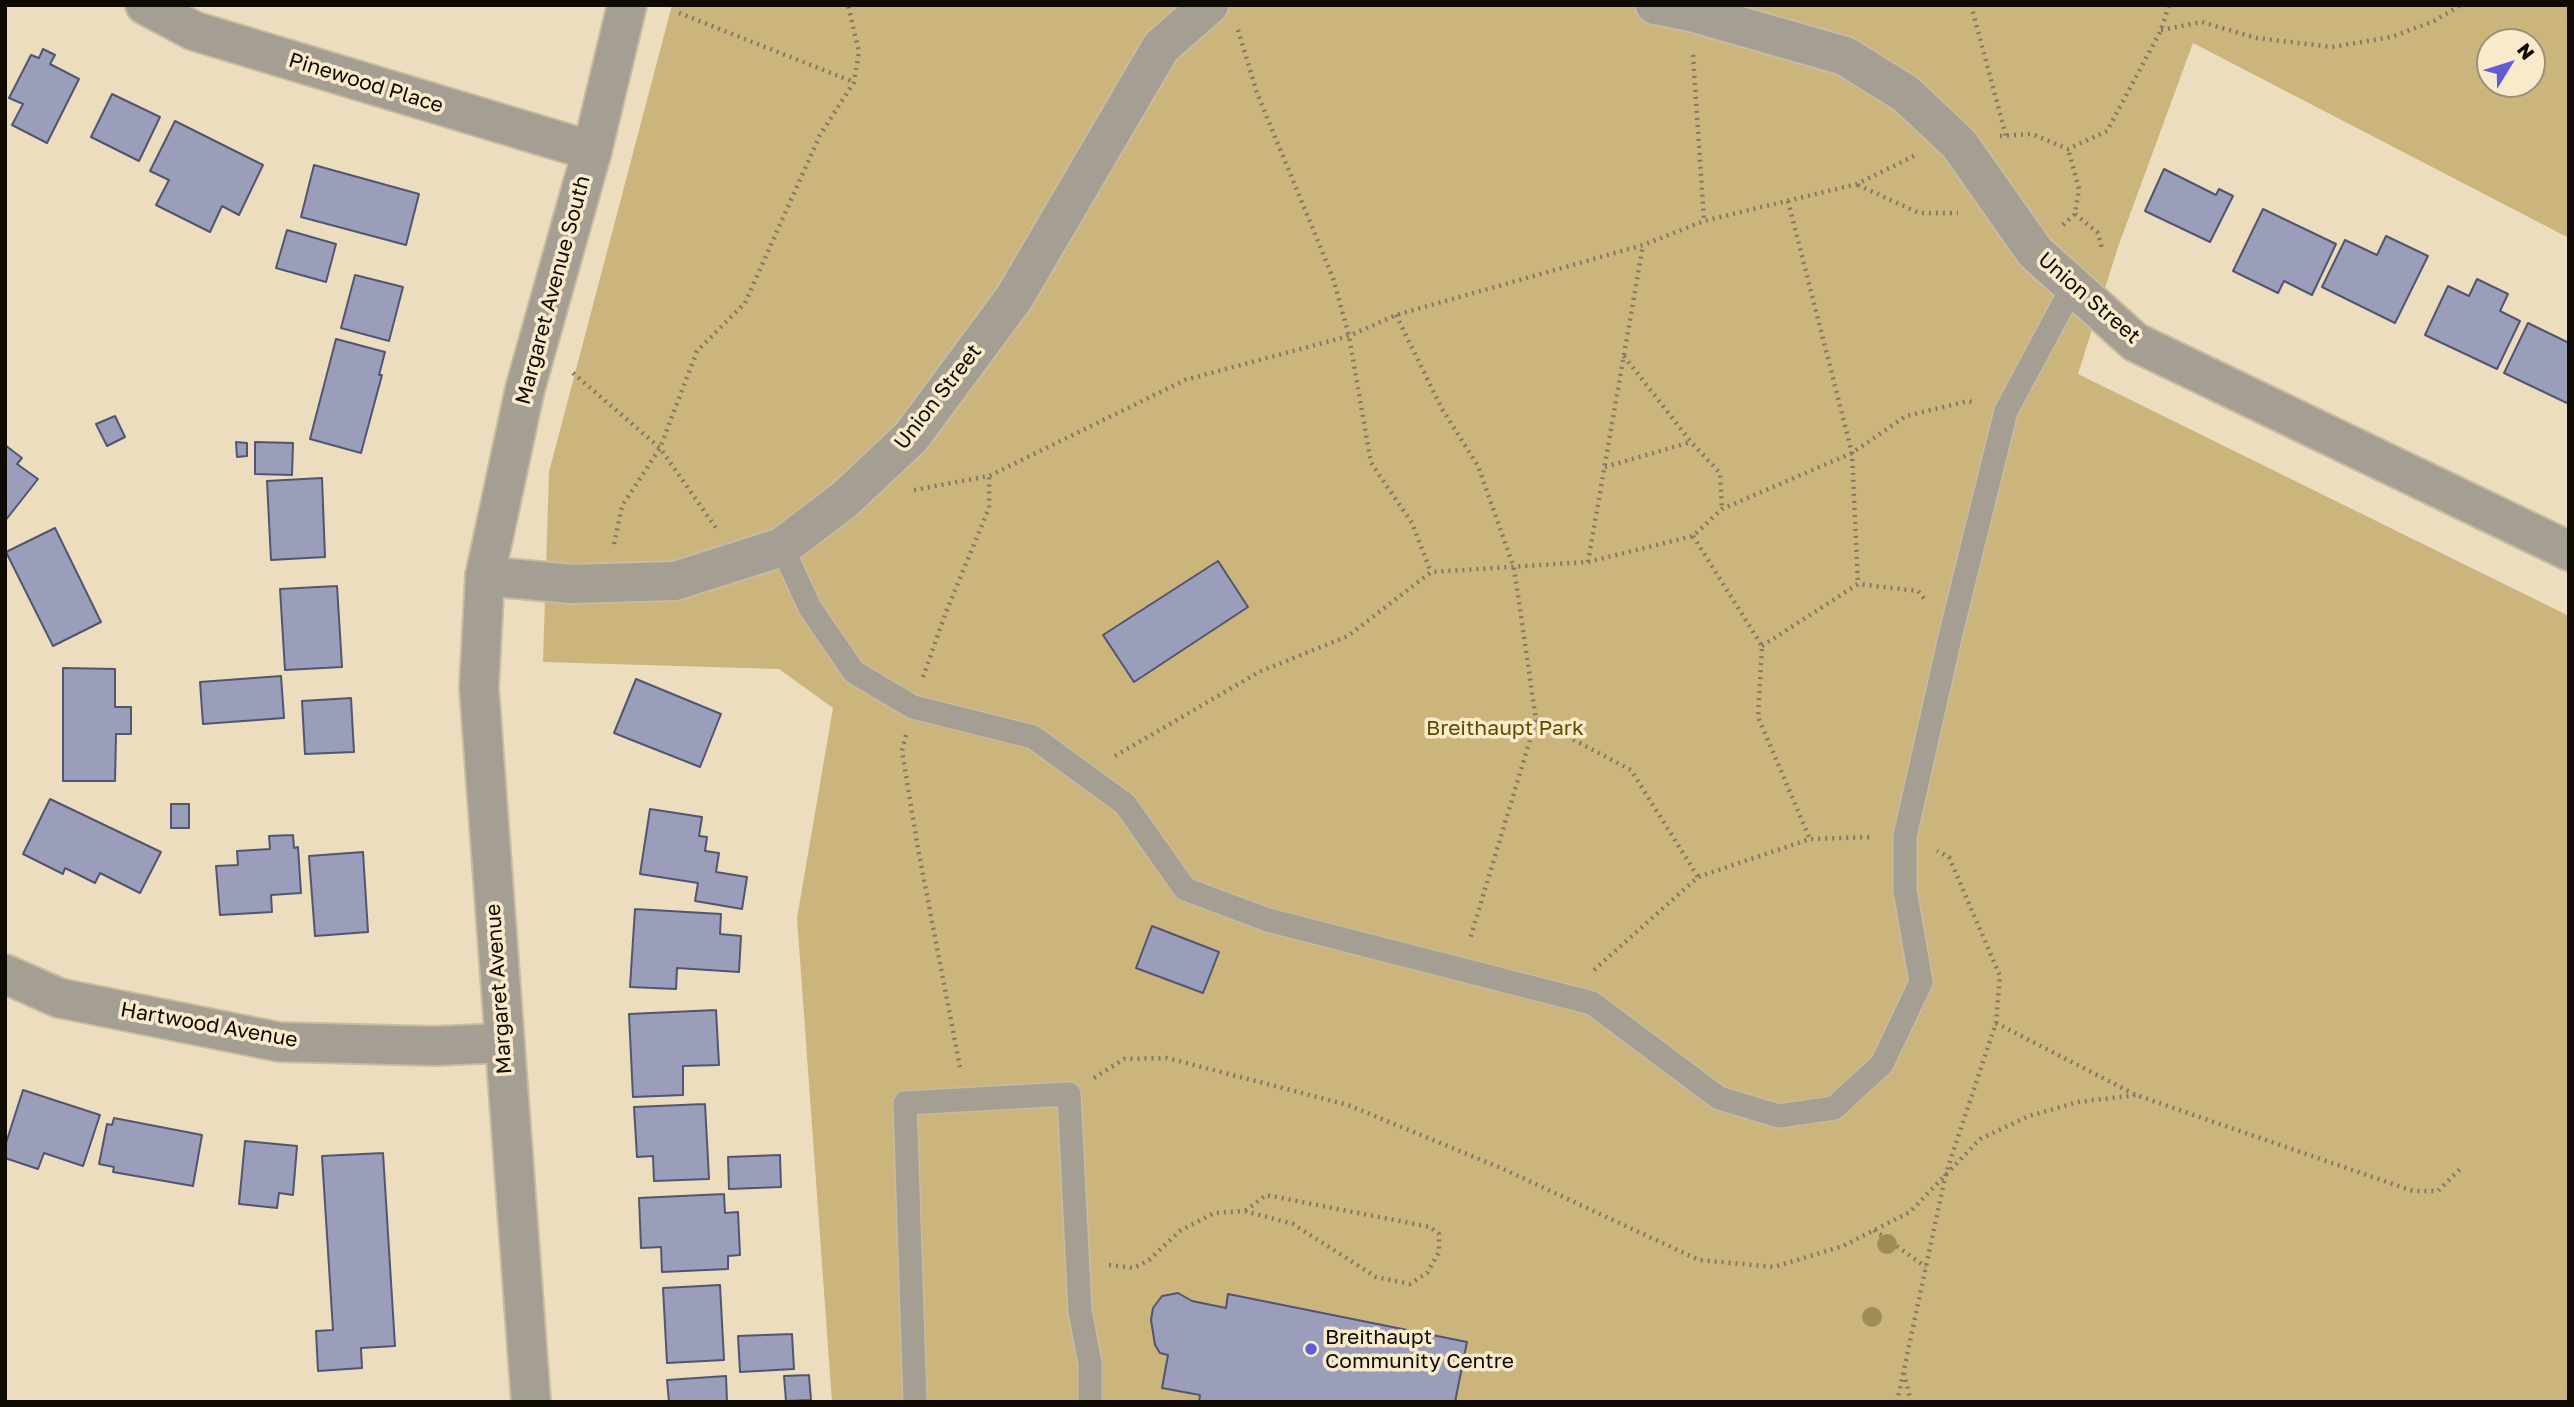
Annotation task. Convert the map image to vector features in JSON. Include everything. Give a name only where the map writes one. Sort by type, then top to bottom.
[{"type":"street","name":"Pinewood Place","points":[[145,5],[194,31],[592,151]]},
{"type":"street","name":"Margaret Avenue South","points":[[485,576],[525,389],[592,151],[628,5]]},
{"type":"street","name":"Union Street","points":[[1673,9],[1845,55],[1906,94],[1959,144],[2035,252],[2135,342],[2569,551]]},
{"type":"street","name":"Union Street","points":[[485,576],[553,583],[675,581],[782,547],[844,499],[911,437],[1014,298],[1161,47],[1222,12]]},
{"type":"street","name":"Margaret Avenue","points":[[485,576],[479,687],[531,1402]]},
{"type":"street","name":"Hartwood Avenue","points":[[5,974],[59,998],[279,1042],[434,1046],[503,1043]]},
{"type":"lane","points":[[782,547],[810,608],[854,672],[913,707],[1033,737],[1125,804],[1185,889],[1268,920],[1592,1003],[1719,1098],[1779,1116],[1834,1108],[1881,1064],[1921,982],[1905,890],[1905,836],[2006,411],[2073,286]]},
{"type":"lane","points":[[915,1402],[905,1103],[1069,1094],[1080,1311],[1090,1363],[1090,1402]]},
{"type":"path","points":[[605,583],[622,506],[660,448],[697,351],[745,303],[820,135],[854,82],[859,52],[848,5]]},
{"type":"path","points":[[1971,5],[2006,135]]},
{"type":"path","points":[[1996,137],[2032,134],[2068,149],[2108,131],[2161,30],[2169,5]]},
{"type":"path","points":[[2161,30],[2202,22],[2256,38],[2332,47],[2392,37],[2434,21],[2461,5]]},
{"type":"path","points":[[1673,9],[1704,221]]},
{"type":"path","points":[[1222,12],[1332,278],[1349,336],[1371,463],[1412,523],[1431,572]]},
{"type":"path","points":[[679,13],[854,82]]},
{"type":"path","points":[[2035,252],[2075,214],[2080,189],[2068,149]]},
{"type":"path","points":[[908,491],[989,476],[1185,380],[1349,336],[1396,315],[1643,244],[1704,221],[1857,184],[1916,156]]},
{"type":"path","points":[[1857,184],[1919,213],[1974,213],[2003,208]]},
{"type":"path","points":[[1788,201],[1852,453],[1858,584]]},
{"type":"path","points":[[2075,214],[2098,233],[2102,249]]},
{"type":"path","points":[[1588,562],[1643,244]]},
{"type":"path","points":[[1396,315],[1442,409],[1478,466],[1514,568],[1536,720],[1461,970]]},
{"type":"path","points":[[1624,356],[1691,442],[1720,473],[1722,509]]},
{"type":"path","points":[[573,373],[660,448],[739,561]]},
{"type":"path","points":[[1084,774],[1259,672],[1348,636],[1431,572],[1588,562],[1693,536],[1722,509],[1852,453],[1906,416],[1968,401],[2006,411]]},
{"type":"path","points":[[1605,467],[1691,442]]},
{"type":"path","points":[[964,1100],[959,1054],[938,959],[902,751],[913,707],[946,612],[989,508],[989,476]]},
{"type":"path","points":[[1693,536],[1762,646],[1758,717],[1810,839]]},
{"type":"path","points":[[1762,646],[1858,584],[1918,591],[1951,634]]},
{"type":"path","points":[[1536,720],[1631,770],[1698,877]]},
{"type":"path","points":[[1564,996],[1698,877],[1810,839],[1905,836],[1949,857],[2000,976],[1996,1023],[1947,1173],[1897,1402]]},
{"type":"path","points":[[1996,1023],[2136,1095],[2413,1191],[2438,1191],[2461,1168]]},
{"type":"path","points":[[1069,1094],[1124,1059],[1167,1058],[1348,1105],[1501,1168],[1699,1260],[1774,1268],[1843,1246],[1910,1212],[1980,1139],[2029,1116],[2078,1102],[2136,1095]]},
{"type":"path","points":[[1077,1261],[1134,1268],[1149,1260],[1180,1231],[1214,1213],[1244,1211],[1293,1224],[1376,1277],[1399,1282],[1410,1284],[1427,1273],[1439,1252],[1438,1234],[1430,1227],[1266,1195],[1244,1211]]},
{"type":"path","points":[[1874,1230],[1926,1267]]},
{"type":"path","points":[[1903,1369],[1911,1402]]},
{"type":"green space","name":"Breithaupt Park","points":[[672,5],[2569,5],[2569,238],[2193,43],[2118,247],[2078,374],[2569,616],[2569,1402],[832,1402],[797,918],[833,708],[779,669],[543,662],[549,472]]},
{"type":"building","points":[[43,49],[55,55],[50,64],[79,79],[47,143],[12,125],[23,104],[9,98],[31,55],[39,58]]},
{"type":"building","points":[[112,94],[160,117],[139,161],[91,137]]},
{"type":"building","points":[[175,121],[263,165],[239,215],[222,206],[210,232],[156,205],[169,180],[150,171]]},
{"type":"building","points":[[314,165],[419,194],[406,245],[301,217]]},
{"type":"building","points":[[2164,169],[2216,195],[2219,189],[2233,196],[2210,242],[2145,211]]},
{"type":"building","points":[[2263,209],[2336,244],[2312,295],[2284,281],[2278,293],[2233,271]]},
{"type":"building","points":[[287,230],[336,244],[326,282],[276,268]]},
{"type":"building","points":[[2386,236],[2428,256],[2395,323],[2322,287],[2345,240],[2377,255]]},
{"type":"building","points":[[355,275],[403,287],[389,341],[341,328]]},
{"type":"building","points":[[2477,279],[2508,294],[2500,311],[2520,321],[2497,369],[2425,335],[2448,286],[2469,296]]},
{"type":"building","points":[[2528,323],[2569,343],[2569,404],[2504,373]]},
{"type":"building","points":[[336,339],[385,352],[379,375],[382,375],[361,453],[310,439]]},
{"type":"building","points":[[115,416],[125,437],[107,446],[96,424]]},
{"type":"building","points":[[236,442],[247,443],[247,456],[237,457]]},
{"type":"building","points":[[255,442],[293,443],[292,475],[255,474]]},
{"type":"building","points":[[5,445],[22,458],[17,464],[38,479],[5,521]]},
{"type":"building","points":[[322,478],[325,557],[271,560],[267,481]]},
{"type":"building","points":[[55,528],[101,622],[53,646],[6,552]]},
{"type":"building","points":[[1218,561],[1248,607],[1134,682],[1103,635]]},
{"type":"building","points":[[337,586],[342,667],[285,670],[280,589]]},
{"type":"building","points":[[63,668],[115,669],[115,707],[131,707],[131,734],[116,734],[115,781],[63,781]]},
{"type":"building","points":[[281,676],[284,718],[203,724],[200,682]]},
{"type":"building","points":[[636,679],[721,714],[700,767],[614,733]]},
{"type":"building","points":[[351,698],[354,752],[305,754],[302,701]]},
{"type":"building","points":[[50,799],[161,852],[140,893],[100,873],[95,883],[65,868],[63,874],[23,854]]},
{"type":"building","points":[[171,804],[189,804],[189,828],[171,828]]},
{"type":"building","points":[[650,809],[702,817],[699,836],[707,837],[705,851],[719,853],[716,872],[747,877],[742,909],[695,901],[698,883],[640,874]]},
{"type":"building","points":[[293,835],[294,848],[298,847],[301,893],[271,895],[272,912],[220,915],[216,866],[238,865],[237,851],[270,849],[269,836]]},
{"type":"building","points":[[363,852],[368,932],[315,936],[309,856]]},
{"type":"building","points":[[635,909],[721,914],[720,934],[741,936],[739,972],[677,968],[676,989],[630,987]]},
{"type":"building","points":[[1152,926],[1219,952],[1203,993],[1136,968]]},
{"type":"building","points":[[716,1010],[719,1065],[683,1066],[683,1095],[633,1097],[629,1014]]},
{"type":"building","points":[[23,1090],[100,1115],[83,1166],[44,1153],[38,1169],[5,1158],[5,1146]]},
{"type":"building","points":[[705,1104],[709,1179],[654,1181],[653,1156],[637,1157],[634,1107]]},
{"type":"building","points":[[114,1118],[202,1135],[193,1186],[113,1172],[114,1167],[99,1164],[107,1124],[112,1125]]},
{"type":"building","points":[[245,1141],[297,1146],[293,1195],[279,1193],[277,1208],[239,1204]]},
{"type":"building","points":[[383,1153],[395,1346],[361,1348],[362,1368],[318,1371],[316,1331],[333,1330],[322,1156]]},
{"type":"building","points":[[780,1155],[781,1187],[729,1189],[728,1157]]},
{"type":"building","points":[[724,1194],[725,1213],[738,1212],[740,1255],[728,1256],[728,1269],[662,1272],[661,1247],[641,1248],[639,1198]]},
{"type":"building","points":[[720,1285],[724,1360],[667,1363],[663,1288]]},
{"type":"building","name":"Breithaupt Community Centre","points":[[1178,1293],[1192,1301],[1226,1308],[1228,1294],[1467,1342],[1455,1402],[1199,1402],[1200,1395],[1162,1388],[1168,1355],[1160,1353],[1155,1345],[1151,1320],[1153,1308],[1162,1296]]},
{"type":"building","points":[[792,1334],[794,1369],[740,1372],[738,1336]]},
{"type":"building","points":[[809,1375],[811,1400],[786,1401],[784,1376]]},
{"type":"building","points":[[726,1376],[727,1402],[669,1402],[667,1380]]},
{"type":"place","name":"Breithaupt Community Centre","points":[[1311,1349]]}]
